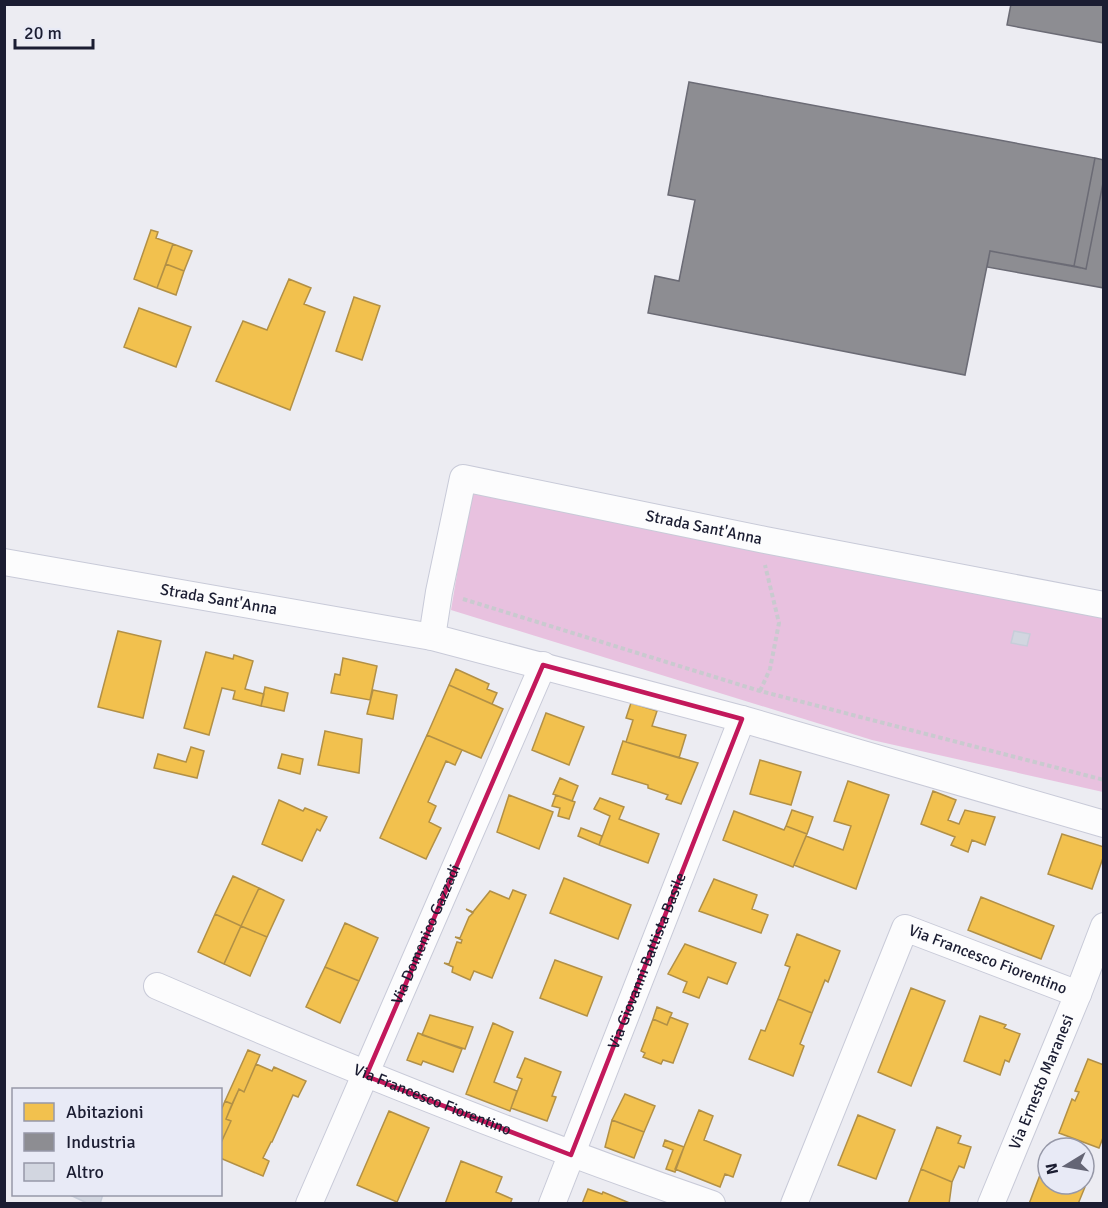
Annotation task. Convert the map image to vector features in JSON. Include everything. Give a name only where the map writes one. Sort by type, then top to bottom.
[{"type":"street","name":"Strada Sant'Anna","points":[[432,637],[463,478],[765,540],[1104,605]]},
{"type":"street","name":"Strada Sant'Anna","points":[[4,562],[432,637],[742,719],[1104,824]]},
{"type":"street","name":"Via Domenico Gazzadi","points":[[309,1203],[543,665]]},
{"type":"street","name":"Via Giovanni Battista Basile","points":[[552,1203],[742,719]]},
{"type":"street","name":"Via Ernesto Maranesi","points":[[991,1203],[1104,926]]},
{"type":"street","name":"Via Francesco Fiorentino","points":[[794,1203],[905,928],[1078,994]]},
{"type":"street","name":"Via Francesco Fiorentino","points":[[157,986],[366,1076],[571,1155],[712,1203]]},
{"type":"path","points":[[760,691],[770,669],[779,623],[764,563],[765,540]]},
{"type":"path","points":[[439,592],[760,691],[1104,780]]},
{"type":"highlighted area","points":[[543,665],[742,719],[571,1155],[366,1076]]},
{"type":"shaded area","points":[[474,472],[1103,598],[1103,792],[872,740],[451,610]]},
{"type":"building: Abitazioni","points":[[151,230],[158,232],[156,238],[173,244],[157,288],[134,279]]},
{"type":"building: Abitazioni","points":[[173,244],[192,251],[184,271],[166,264]]},
{"type":"building: Abitazioni","points":[[166,264],[184,271],[176,295],[157,288]]},
{"type":"building: Abitazioni","points":[[289,279],[311,288],[304,304],[325,312],[290,410],[216,381],[243,321],[267,330]]},
{"type":"building: Abitazioni","points":[[354,297],[380,306],[362,360],[336,351]]},
{"type":"building: Abitazioni","points":[[139,308],[191,327],[176,367],[124,347]]},
{"type":"building: Abitazioni","points":[[118,631],[161,641],[143,718],[98,707]]},
{"type":"building: Abitazioni","points":[[206,652],[233,659],[234,655],[253,661],[245,689],[264,694],[261,706],[233,699],[235,691],[222,688],[209,735],[184,728]]},
{"type":"building: Abitazioni","points":[[343,658],[377,666],[370,700],[331,693],[335,674],[340,675]]},
{"type":"building: Abitazioni","points":[[456,669],[489,684],[487,689],[497,693],[492,704],[449,685]]},
{"type":"building: Abitazioni","points":[[449,685],[503,709],[481,758],[427,735]]},
{"type":"building: Abitazioni","points":[[265,687],[288,693],[284,711],[261,706]]},
{"type":"building: Abitazioni","points":[[373,690],[397,695],[393,719],[367,714]]},
{"type":"building: Abitazioni","points":[[631,703],[657,711],[652,726],[686,735],[679,758],[626,742],[633,720],[626,718]]},
{"type":"building: Abitazioni","points":[[546,713],[584,727],[569,765],[532,750]]},
{"type":"building: Abitazioni","points":[[325,731],[362,739],[359,773],[318,765]]},
{"type":"building: Abitazioni","points":[[427,735],[462,750],[455,765],[446,761],[428,802],[436,806],[429,822],[441,828],[426,859],[380,838]]},
{"type":"building: Abitazioni","points":[[623,741],[698,763],[681,804],[666,799],[668,795],[648,788],[648,785],[612,774]]},
{"type":"building: Abitazioni","points":[[191,747],[204,751],[197,778],[154,768],[158,754],[186,762]]},
{"type":"building: Abitazioni","points":[[282,754],[303,759],[300,774],[278,768]]},
{"type":"building: Abitazioni","points":[[760,760],[801,772],[791,805],[750,794]]},
{"type":"building: Abitazioni","points":[[560,778],[578,786],[572,801],[553,794]]},
{"type":"building: Abitazioni","points":[[848,781],[889,795],[856,889],[794,865],[806,836],[843,850],[851,826],[834,821]]},
{"type":"building: Abitazioni","points":[[933,791],[956,800],[948,820],[959,824],[965,810],[995,817],[985,845],[972,840],[968,852],[951,845],[955,837],[921,824]]},
{"type":"building: Abitazioni","points":[[509,795],[553,812],[539,849],[497,832]]},
{"type":"building: Abitazioni","points":[[556,795],[575,802],[569,819],[558,816],[560,808],[552,806]]},
{"type":"building: Abitazioni","points":[[600,798],[624,807],[619,819],[659,834],[648,863],[599,845],[610,816],[594,809]]},
{"type":"building: Abitazioni","points":[[279,800],[303,811],[305,808],[327,817],[320,831],[317,829],[302,861],[262,844]]},
{"type":"building: Abitazioni","points":[[792,810],[813,817],[807,834],[786,826]]},
{"type":"building: Abitazioni","points":[[734,811],[784,830],[786,826],[807,834],[793,867],[723,840]]},
{"type":"building: Abitazioni","points":[[581,828],[602,836],[599,845],[578,836]]},
{"type":"building: Abitazioni","points":[[1062,834],[1104,847],[1104,855],[1092,889],[1048,874]]},
{"type":"building: Abitazioni","points":[[233,876],[259,888],[241,926],[215,914]]},
{"type":"building: Abitazioni","points":[[564,878],[631,905],[618,939],[550,913]]},
{"type":"building: Abitazioni","points":[[714,879],[757,895],[752,909],[768,915],[761,933],[699,911]]},
{"type":"building: Abitazioni","points":[[259,888],[284,900],[267,937],[241,926]]},
{"type":"building: Abitazioni","points":[[513,890],[526,895],[492,978],[474,971],[470,980],[452,972],[453,967],[444,963],[449,964],[457,942],[461,943],[462,940],[455,937],[460,938],[473,913],[466,909],[473,912],[490,891],[509,899]]},
{"type":"building: Abitazioni","points":[[981,897],[1054,926],[1041,959],[968,930]]},
{"type":"building: Abitazioni","points":[[215,914],[241,926],[224,964],[198,952]]},
{"type":"building: Abitazioni","points":[[345,923],[378,938],[359,981],[325,967]]},
{"type":"building: Abitazioni","points":[[241,926],[267,937],[250,976],[224,964]]},
{"type":"building: Abitazioni","points":[[797,934],[840,951],[828,982],[825,980],[812,1013],[778,999],[790,967],[785,965]]},
{"type":"building: Abitazioni","points":[[685,944],[736,963],[727,984],[708,977],[699,998],[683,992],[687,982],[668,974]]},
{"type":"building: Abitazioni","points":[[555,960],[602,977],[587,1016],[540,998]]},
{"type":"building: Abitazioni","points":[[325,967],[359,981],[340,1023],[306,1007]]},
{"type":"building: Abitazioni","points":[[911,988],[945,1001],[911,1086],[878,1072]]},
{"type":"building: Abitazioni","points":[[778,999],[812,1013],[800,1044],[804,1046],[793,1076],[749,1059],[761,1030],[765,1031]]},
{"type":"building: Abitazioni","points":[[657,1007],[672,1013],[667,1025],[653,1019]]},
{"type":"building: Abitazioni","points":[[430,1015],[473,1027],[465,1049],[422,1035]]},
{"type":"building: Abitazioni","points":[[980,1016],[1006,1025],[1004,1028],[1020,1034],[1009,1062],[1005,1060],[1000,1075],[964,1061]]},
{"type":"building: Abitazioni","points":[[670,1017],[688,1024],[673,1063],[663,1060],[661,1064],[643,1057],[645,1053],[641,1051],[653,1019],[667,1025]]},
{"type":"building: Abitazioni","points":[[493,1023],[513,1032],[494,1082],[517,1091],[510,1111],[466,1094]]},
{"type":"building: Abitazioni","points":[[418,1033],[462,1049],[453,1072],[423,1061],[421,1065],[407,1060]]},
{"type":"building: Abitazioni","points":[[248,1050],[260,1055],[244,1092],[239,1089],[232,1104],[225,1101]]},
{"type":"building: Abitazioni","points":[[525,1058],[561,1072],[552,1096],[556,1097],[547,1121],[511,1108],[522,1079],[517,1077]]},
{"type":"building: Abitazioni","points":[[1088,1059],[1104,1065],[1104,1135],[1099,1148],[1096,1147],[1096,1136],[1067,1136],[1059,1133],[1072,1099],[1075,1101],[1079,1092],[1075,1091]]},
{"type":"building: Abitazioni","points":[[256,1064],[272,1071],[274,1067],[306,1081],[298,1097],[293,1095],[263,1158],[269,1161],[263,1176],[222,1159],[222,1141],[231,1121],[226,1119],[239,1089],[244,1092]]},
{"type":"building: Abitazioni","points":[[625,1094],[655,1106],[644,1132],[612,1120]]},
{"type":"building: Abitazioni","points":[[225,1101],[232,1104],[226,1119],[231,1121],[222,1141],[222,1108]]},
{"type":"building: Abitazioni","points":[[699,1110],[713,1116],[704,1140],[741,1155],[733,1177],[725,1174],[720,1187],[675,1169]]},
{"type":"building: Abitazioni","points":[[389,1111],[429,1128],[397,1202],[357,1185]]},
{"type":"building: Abitazioni","points":[[858,1115],[895,1130],[876,1179],[838,1165]]},
{"type":"building: Abitazioni","points":[[612,1120],[644,1132],[634,1158],[605,1147]]},
{"type":"building: Abitazioni","points":[[937,1127],[961,1136],[958,1143],[971,1147],[964,1168],[959,1166],[952,1182],[921,1169]]},
{"type":"building: Abitazioni","points":[[665,1140],[684,1147],[675,1172],[666,1169],[673,1150],[663,1146]]},
{"type":"building: Abitazioni","points":[[461,1161],[502,1177],[496,1192],[512,1199],[510,1204],[445,1204]]},
{"type":"building: Abitazioni","points":[[921,1169],[952,1182],[949,1204],[908,1204]]},
{"type":"building: Abitazioni","points":[[1036,1186],[1036,1196],[1081,1196],[1078,1204],[1029,1204]]},
{"type":"building: Abitazioni","points":[[588,1189],[602,1194],[603,1192],[632,1204],[582,1204]]},
{"type":"building: Industria","points":[[1011,4],[1104,4],[1104,43],[1007,25]]},
{"type":"building: Industria","points":[[689,82],[1095,158],[1074,266],[990,251],[965,375],[648,313],[655,276],[679,281],[695,200],[668,195]]},
{"type":"building: Industria","points":[[1095,158],[1104,160],[1104,178],[1086,269],[1074,266]]},
{"type":"building: Industria","points":[[1104,178],[1104,288],[987,267],[990,251],[1086,269]]},
{"type":"building: Altro","points":[[1014,631],[1030,634],[1027,646],[1011,643]]},
{"type":"building: Altro","points":[[72,1196],[102,1196],[100,1204],[89,1204]]}]
